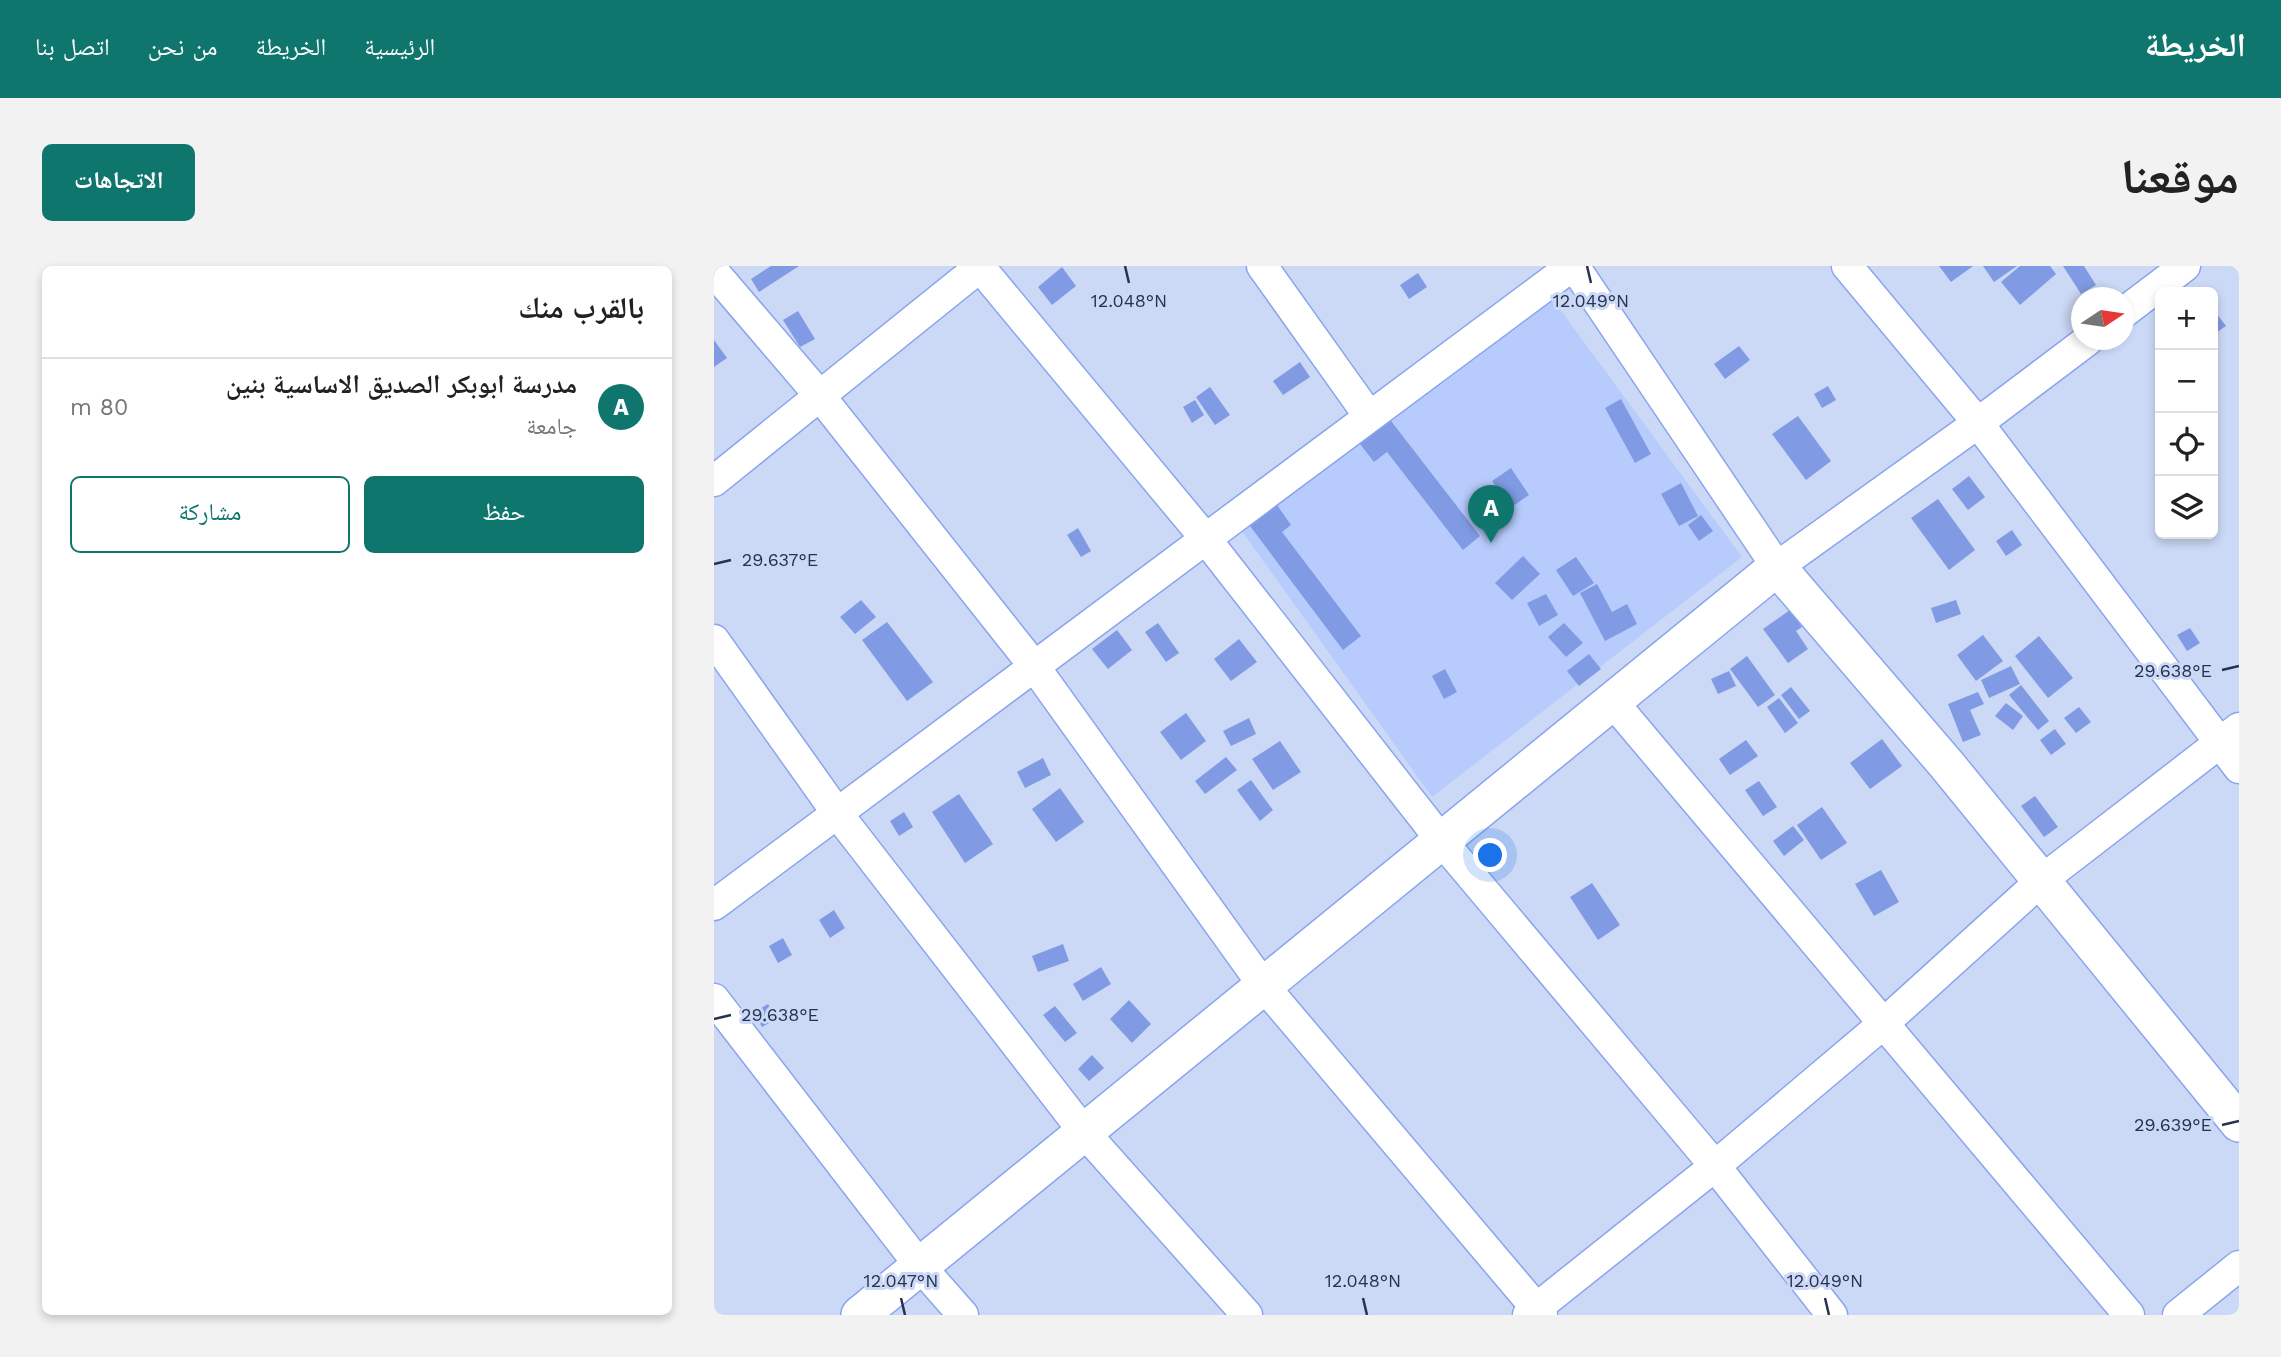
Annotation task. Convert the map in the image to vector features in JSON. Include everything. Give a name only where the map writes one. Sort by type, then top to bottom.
[{"type":"street","points":[[714,481],[980,266],[1205,538],[1441,840],[1715,1166],[1832,1315]]},
{"type":"street","points":[[1262,266],[1370,416]]},
{"type":"street","points":[[714,905],[1573,266],[1777,567],[1947,765],[2239,1123]]},
{"type":"street","points":[[1847,266],[1978,423],[2229,736],[2239,768]]},
{"type":"street","points":[[2134,298],[2151,276],[2185,266]]},
{"type":"street","points":[[714,272],[820,396],[1034,666],[1263,985],[1536,1313],[1883,1024],[2042,880],[2229,736]]},
{"type":"street","points":[[860,1315],[1777,567],[2075,350]]},
{"type":"street","points":[[714,640],[837,813],[1084,1132],[1247,1315]]},
{"type":"street","points":[[1612,701],[2129,1315]]},
{"type":"street","points":[[714,999],[920,1266],[963,1315]]},
{"type":"street","points":[[2178,1315],[2239,1266]]},
{"type":"shaded area","points":[[1550,296],[1742,557],[1432,797],[1241,530]]},
{"type":"building","points":[[771,266],[799,266],[759,292],[751,279]]},
{"type":"building","points":[[1939,266],[1973,266],[1951,282]]},
{"type":"building","points":[[1983,266],[2017,266],[1994,282]]},
{"type":"building","points":[[2020,266],[2050,266],[2056,274],[2020,305],[2001,282]]},
{"type":"building","points":[[2063,266],[2084,266],[2096,285],[2076,287]]},
{"type":"building","points":[[1062,267],[1076,286],[1052,305],[1038,287]]},
{"type":"building","points":[[1418,273],[1427,287],[1409,299],[1400,285]]},
{"type":"building","points":[[798,311],[815,339],[800,347],[783,320]]},
{"type":"building","points":[[2218,316],[2226,326],[2218,332]]},
{"type":"building","points":[[714,340],[727,358],[714,367]]},
{"type":"building","points":[[1739,346],[1750,360],[1725,379],[1714,364]]},
{"type":"building","points":[[1300,362],[1310,377],[1283,395],[1273,381]]},
{"type":"building","points":[[1828,386],[1836,400],[1822,408],[1814,394]]},
{"type":"building","points":[[1210,387],[1230,415],[1215,425],[1196,397]]},
{"type":"building","points":[[1621,399],[1651,454],[1635,463],[1605,408]]},
{"type":"building","points":[[1195,400],[1204,415],[1192,423],[1183,407]]},
{"type":"building","points":[[1798,416],[1831,461],[1806,480],[1772,434]]},
{"type":"building","points":[[1388,417],[1480,536],[1463,550],[1387,452],[1374,462],[1357,440]]},
{"type":"building","points":[[1511,468],[1529,495],[1510,508],[1492,481]]},
{"type":"building","points":[[1969,476],[1985,497],[1968,510],[1952,489]]},
{"type":"building","points":[[1681,483],[1698,516],[1679,526],[1661,494]]},
{"type":"building","points":[[1938,499],[1975,550],[1949,570],[1911,518]]},
{"type":"building","points":[[1277,505],[1291,525],[1282,532],[1361,636],[1343,650],[1250,526]]},
{"type":"building","points":[[1701,515],[1713,531],[1699,541],[1688,525]]},
{"type":"building","points":[[1078,528],[1091,551],[1081,557],[1067,535]]},
{"type":"building","points":[[2012,530],[2022,545],[2006,556],[1996,541]]},
{"type":"building","points":[[1523,556],[1540,574],[1512,600],[1495,583]]},
{"type":"building","points":[[1576,557],[1594,583],[1573,596],[1556,570]]},
{"type":"building","points":[[1597,584],[1612,612],[1627,604],[1637,624],[1605,641],[1580,593]]},
{"type":"building","points":[[1546,594],[1558,615],[1539,626],[1527,603]]},
{"type":"building","points":[[861,600],[876,617],[855,634],[840,617]]},
{"type":"building","points":[[1956,600],[1961,614],[1936,623],[1931,608]]},
{"type":"building","points":[[1790,610],[1802,627],[1796,631],[1808,649],[1788,663],[1763,629]]},
{"type":"building","points":[[887,622],[933,682],[907,701],[862,640]]},
{"type":"building","points":[[1158,623],[1179,653],[1166,662],[1145,632]]},
{"type":"building","points":[[1564,623],[1583,643],[1566,657],[1548,637]]},
{"type":"building","points":[[2190,628],[2200,643],[2187,651],[2177,635]]},
{"type":"building","points":[[1117,630],[1132,650],[1108,669],[1092,649]]},
{"type":"building","points":[[1983,635],[2003,661],[1976,681],[1957,655]]},
{"type":"building","points":[[2039,636],[2073,678],[2048,698],[2015,656]]},
{"type":"building","points":[[1239,639],[1257,662],[1231,681],[1214,659]]},
{"type":"building","points":[[1589,654],[1601,669],[1579,686],[1567,671]]},
{"type":"building","points":[[1747,656],[1775,695],[1758,707],[1730,669]]},
{"type":"building","points":[[2011,666],[2020,684],[1989,698],[1981,680]]},
{"type":"building","points":[[1445,669],[1457,692],[1444,699],[1432,676]]},
{"type":"building","points":[[1729,671],[1736,686],[1718,694],[1711,679]]},
{"type":"building","points":[[2021,685],[2049,721],[2038,730],[2009,695]]},
{"type":"building","points":[[1791,687],[1810,711],[1799,719],[1781,695]]},
{"type":"building","points":[[1978,692],[1984,704],[1970,710],[1981,735],[1963,742],[1948,704]]},
{"type":"building","points":[[1779,698],[1798,723],[1785,733],[1767,707]]},
{"type":"building","points":[[2006,703],[2023,716],[2013,730],[1995,716]]},
{"type":"building","points":[[2079,707],[2091,722],[2076,733],[2064,718]]},
{"type":"building","points":[[1186,713],[1206,741],[1181,760],[1160,732]]},
{"type":"building","points":[[1249,718],[1256,734],[1231,746],[1223,731]]},
{"type":"building","points":[[2055,729],[2066,744],[2051,755],[2040,740]]},
{"type":"building","points":[[1882,739],[1902,766],[1870,789],[1850,763]]},
{"type":"building","points":[[1746,740],[1758,756],[1730,775],[1719,759]]},
{"type":"building","points":[[1280,741],[1301,772],[1273,790],[1252,759]]},
{"type":"building","points":[[1226,757],[1237,770],[1205,794],[1195,781]]},
{"type":"building","points":[[1043,758],[1051,775],[1025,788],[1017,772]]},
{"type":"building","points":[[1251,780],[1273,810],[1260,821],[1237,790]]},
{"type":"building","points":[[1759,781],[1777,807],[1763,816],[1745,790]]},
{"type":"building","points":[[1060,788],[1084,822],[1056,842],[1032,809]]},
{"type":"building","points":[[959,794],[993,844],[965,863],[932,812]]},
{"type":"building","points":[[2035,796],[2058,827],[2044,837],[2021,806]]},
{"type":"building","points":[[1822,807],[1847,843],[1821,860],[1797,825]]},
{"type":"building","points":[[904,812],[913,827],[899,836],[890,821]]},
{"type":"building","points":[[1793,826],[1804,840],[1784,856],[1773,841]]},
{"type":"building","points":[[1881,870],[1899,902],[1874,916],[1855,884]]},
{"type":"building","points":[[1592,883],[1620,925],[1598,940],[1570,897]]},
{"type":"building","points":[[834,910],[845,928],[830,938],[819,920]]},
{"type":"building","points":[[783,938],[792,955],[778,963],[769,946]]},
{"type":"building","points":[[1063,944],[1069,961],[1038,972],[1032,956]]},
{"type":"building","points":[[1101,967],[1111,984],[1083,1001],[1073,984]]},
{"type":"building","points":[[1129,1000],[1151,1024],[1132,1043],[1110,1019]]},
{"type":"building","points":[[768,1004],[776,1019],[762,1027],[754,1012]]},
{"type":"building","points":[[1055,1006],[1077,1033],[1065,1042],[1043,1015]]},
{"type":"building","points":[[1092,1055],[1104,1068],[1089,1081],[1078,1069]]},
{"type":"place","name":"مدرسة ابوبكر الصديق الاساسية بنين","points":[[1491,543]]}]
